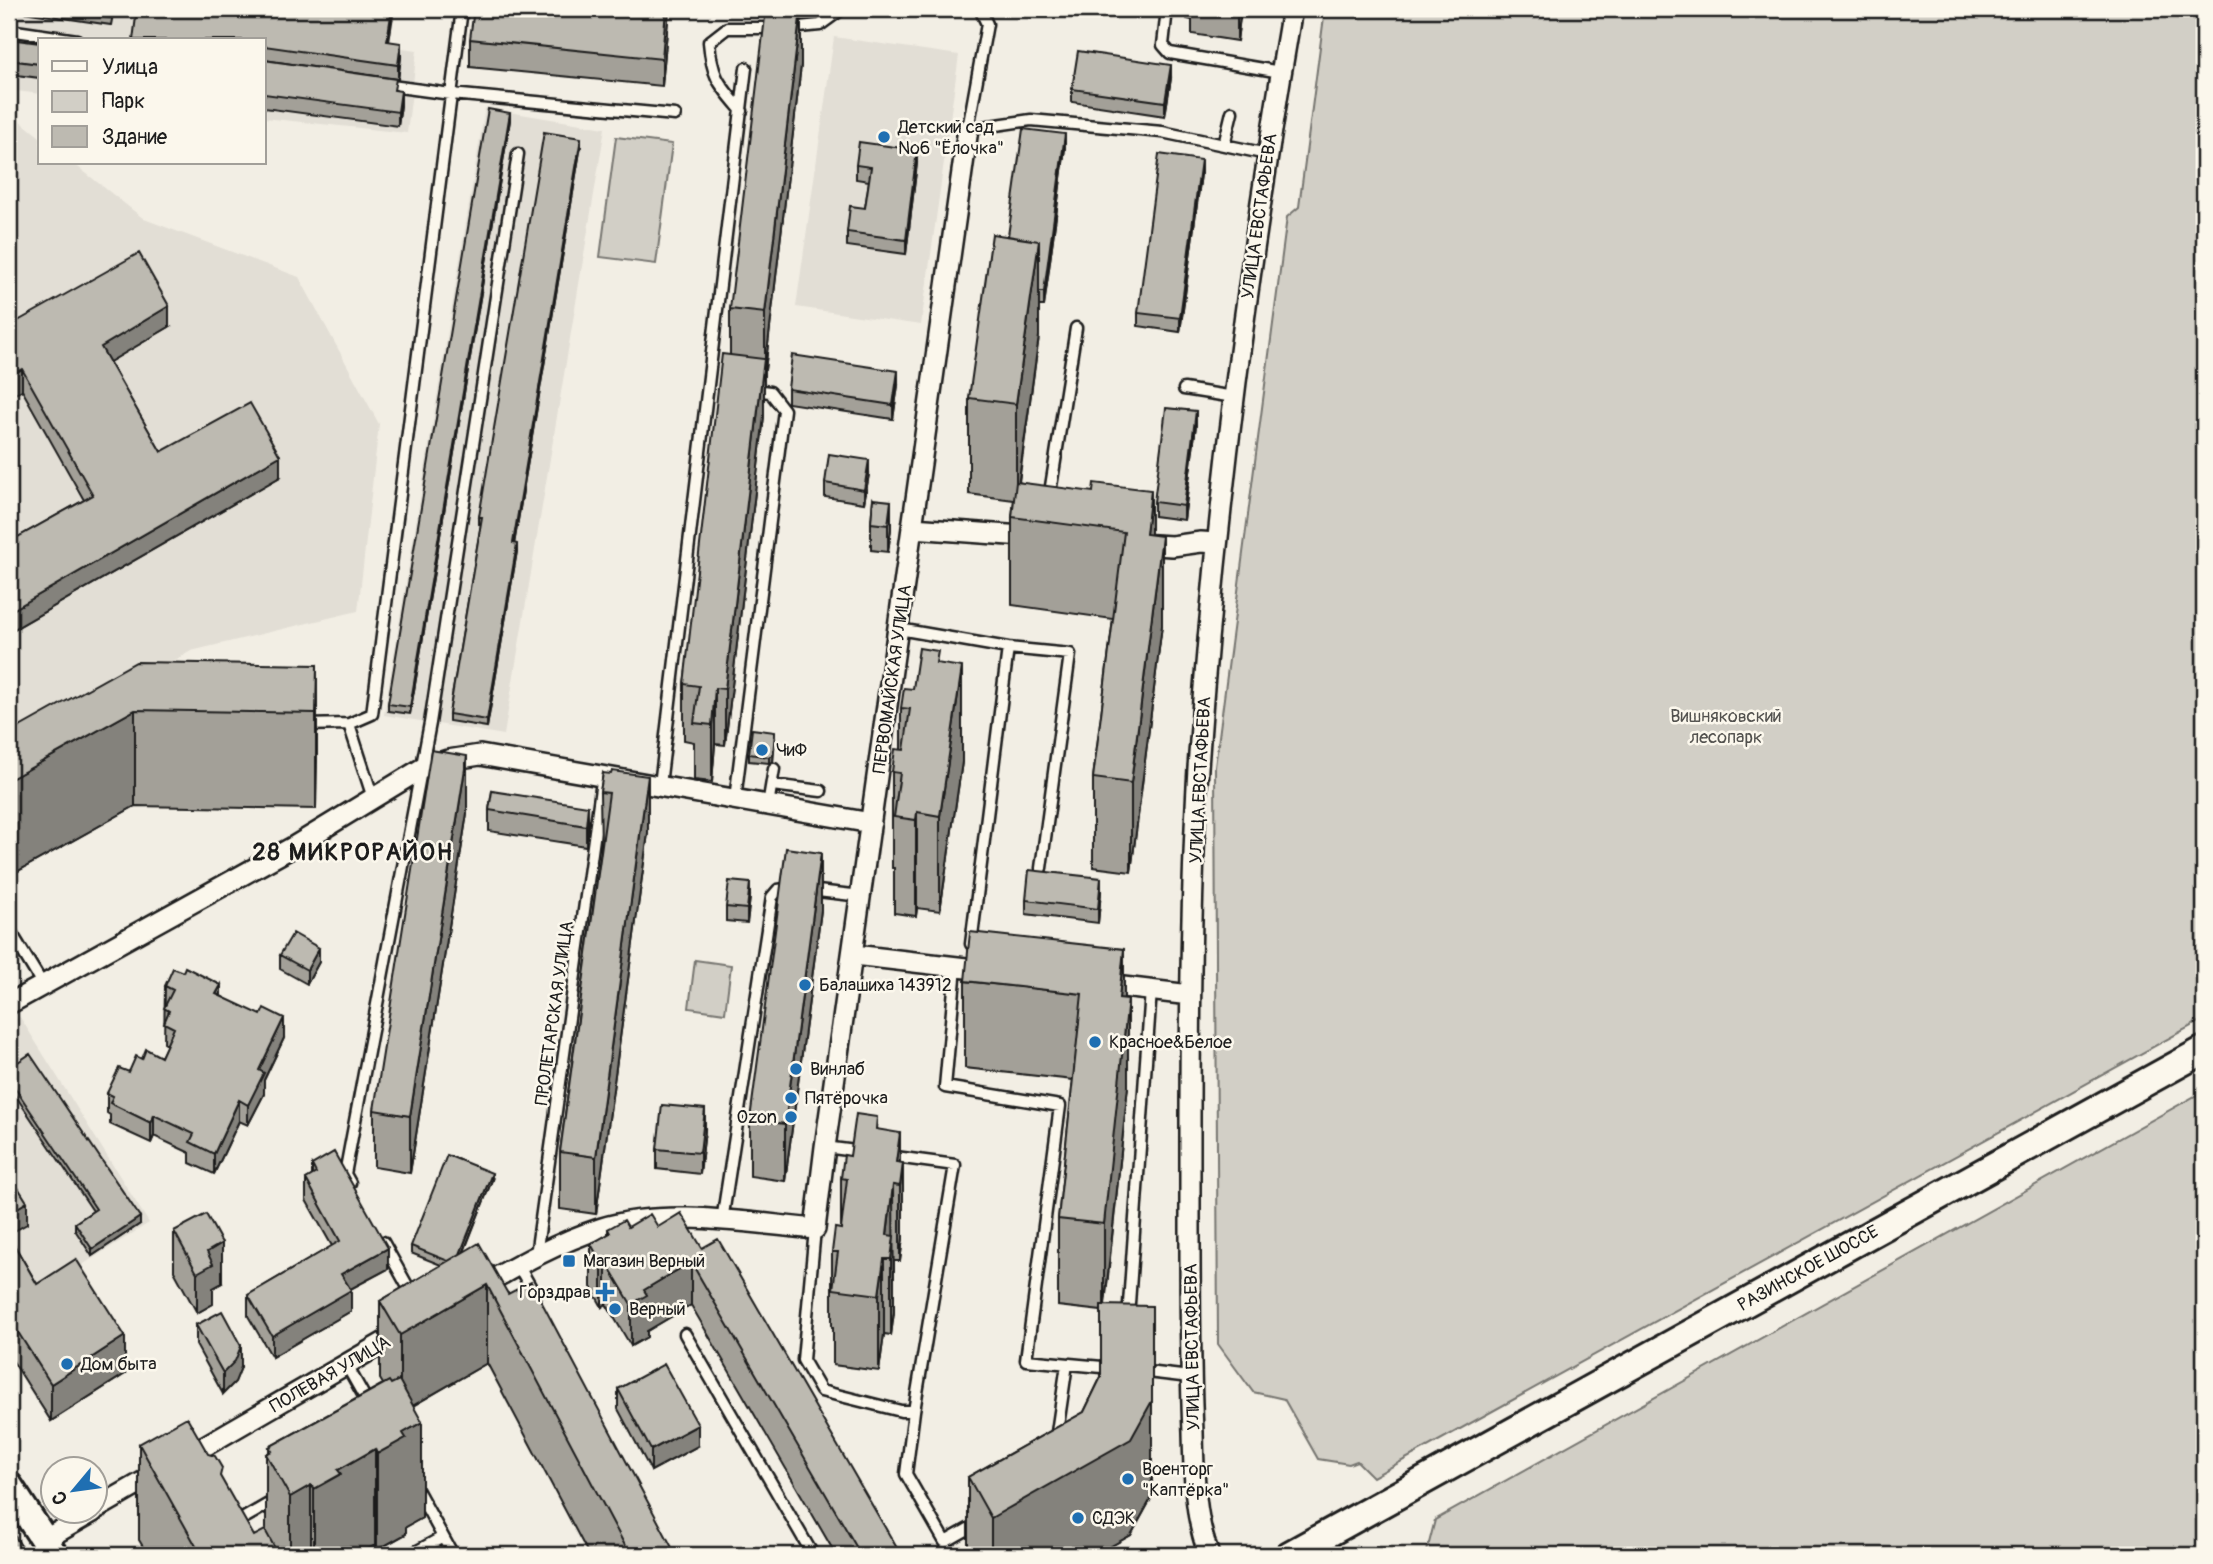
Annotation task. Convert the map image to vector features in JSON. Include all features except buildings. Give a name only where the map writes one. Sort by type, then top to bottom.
[{"type":"main road","name":"РАЗИНСКОЕ ШОССЕ","points":[[1289,1555],[2204,1050]]},
{"type":"main road","points":[[9,1486],[49,1548]]},
{"type":"street","name":"УЛИЦА ЕВСТАФЬЕВА","points":[[1209,1555],[1199,1526],[1195,1490],[1190,1377],[1190,995],[1198,770],[1216,543],[1234,397],[1267,154],[1292,9]]},
{"type":"street","name":"ПЕРВОМАЙСКАЯ УЛИЦА","points":[[815,1229],[968,129]]},
{"type":"street","points":[[913,528],[1048,533]]},
{"type":"street","points":[[1121,543],[1172,546],[1216,543]]},
{"type":"street","points":[[9,1004],[293,847],[421,769],[448,760],[480,755],[735,799],[770,795],[871,823]]},
{"type":"street","points":[[853,955],[1007,973]]},
{"type":"street","points":[[1086,983],[1190,995]]},
{"type":"street","points":[[460,1298],[527,1260],[603,1227],[657,1219],[722,1221],[815,1229]]},
{"type":"street","name":"ПОЛЕВАЯ УЛИЦА","points":[[108,1504],[192,1461],[346,1364],[416,1315]]},
{"type":"street","name":"ПОЛЕВАЯ УЛИЦА","points":[[49,1548],[76,1526]]},
{"type":"lane","points":[[296,726],[349,724],[372,713],[462,9]]},
{"type":"lane","points":[[742,111],[722,88],[711,67],[709,42],[727,28],[777,29],[820,25],[842,9]]},
{"type":"lane","points":[[980,9],[987,24]]},
{"type":"lane","points":[[990,9],[968,129],[1031,120],[1162,132],[1267,154]]},
{"type":"lane","points":[[1167,9],[1163,45],[1170,53],[1281,72]]},
{"type":"lane","points":[[9,30],[63,38]]},
{"type":"lane","points":[[660,785],[746,68]]},
{"type":"lane","points":[[371,83],[451,94],[675,115]]},
{"type":"lane","points":[[1224,145],[1232,112]]},
{"type":"lane","points":[[358,1198],[345,1174],[421,769],[518,154]]},
{"type":"lane","points":[[1047,511],[1076,328]]},
{"type":"lane","points":[[708,387],[720,388]]},
{"type":"lane","points":[[1184,389],[1234,397]]},
{"type":"lane","points":[[735,799],[784,410],[770,392],[745,390]]},
{"type":"lane","points":[[898,629],[1008,648],[1070,654],[1041,868]]},
{"type":"lane","points":[[1008,648],[945,1087],[1060,1106],[1026,1360],[1190,1377]]},
{"type":"lane","points":[[349,724],[373,798]]},
{"type":"lane","points":[[774,769],[770,795],[821,791]]},
{"type":"lane","name":"ПРОЛЕТАРСКАЯ УЛИЦА","points":[[527,1260],[603,775]]},
{"type":"lane","points":[[722,1221],[772,897],[778,890],[787,887],[861,896]]},
{"type":"lane","points":[[9,929],[43,985]]},
{"type":"lane","points":[[1127,1329],[1151,990]]},
{"type":"lane","points":[[825,1147],[955,1165],[906,1474],[945,1542],[991,1516]]},
{"type":"lane","points":[[815,1229],[803,1360],[821,1391],[914,1411]]},
{"type":"lane","points":[[378,1234],[416,1315]]},
{"type":"lane","points":[[527,1260],[538,1301]]},
{"type":"lane","points":[[685,1334],[813,1555]]},
{"type":"lane","points":[[346,1364],[376,1418]]},
{"type":"lane","points":[[1055,1443],[1067,1364]]},
{"type":"lane","points":[[412,1482],[453,1555]]},
{"type":"lane","points":[[223,1517],[231,1531],[285,1495]]},
{"type":"lane","points":[[410,1555],[443,1537]]},
{"type":"shaded area","points":[[9,9],[195,9],[194,20],[417,50],[407,133],[266,118],[266,38],[38,38],[38,94],[9,90]]},
{"type":"shaded area","name":"Детский сад №6 \"Ёлочка\"","points":[[834,37],[959,55],[921,325],[796,307]]},
{"type":"shaded area","points":[[485,108],[605,128],[504,735],[384,715]]},
{"type":"shaded area","points":[[9,112],[38,135],[38,164],[74,164],[144,219],[299,277],[379,424],[358,611],[191,651],[23,747],[9,723]]},
{"type":"shaded area","points":[[20,1017],[149,1223],[9,1311],[9,1023]]},
{"type":"green space","name":"Вишняковский лесопарк","points":[[1325,9],[2204,9],[2204,1019],[1373,1477],[1357,1461],[1349,1464],[1318,1459],[1284,1399],[1253,1392],[1218,1344],[1215,767],[1287,217],[1299,207]]},
{"type":"green space","points":[[616,137],[672,144],[656,264],[600,257]]},
{"type":"green space","points":[[695,960],[731,965],[725,1013],[689,1008]]},
{"type":"green space","points":[[2204,1091],[2204,1555],[1426,1555],[1435,1520]]},
{"type":"place","name":"Детский сад №6 \"Ёлочка\"","points":[[884,137]]},
{"type":"place","name":"ЧиФ","points":[[762,750]]},
{"type":"place","name":"Балашиха 143912","points":[[805,985]]},
{"type":"place","name":"Красное&Белое","points":[[1095,1042]]},
{"type":"place","name":"Винлаб","points":[[796,1069]]},
{"type":"place","name":"Пятёрочка","points":[[791,1098]]},
{"type":"place","name":"Ozon","points":[[791,1117]]},
{"type":"place","name":"Магазин Верный","points":[[569,1261]]},
{"type":"place","name":"Горздрав","points":[[605,1292]]},
{"type":"place","name":"Верный","points":[[615,1309]]},
{"type":"place","name":"Дом быта","points":[[67,1364]]},
{"type":"place","name":"Военторг \"Каптёрка\"","points":[[1128,1479]]},
{"type":"place","name":"СДЭК","points":[[1078,1518]]},
{"type":"district","name":"28 МИКРОРАЙОН","points":[[353,852]]}]
